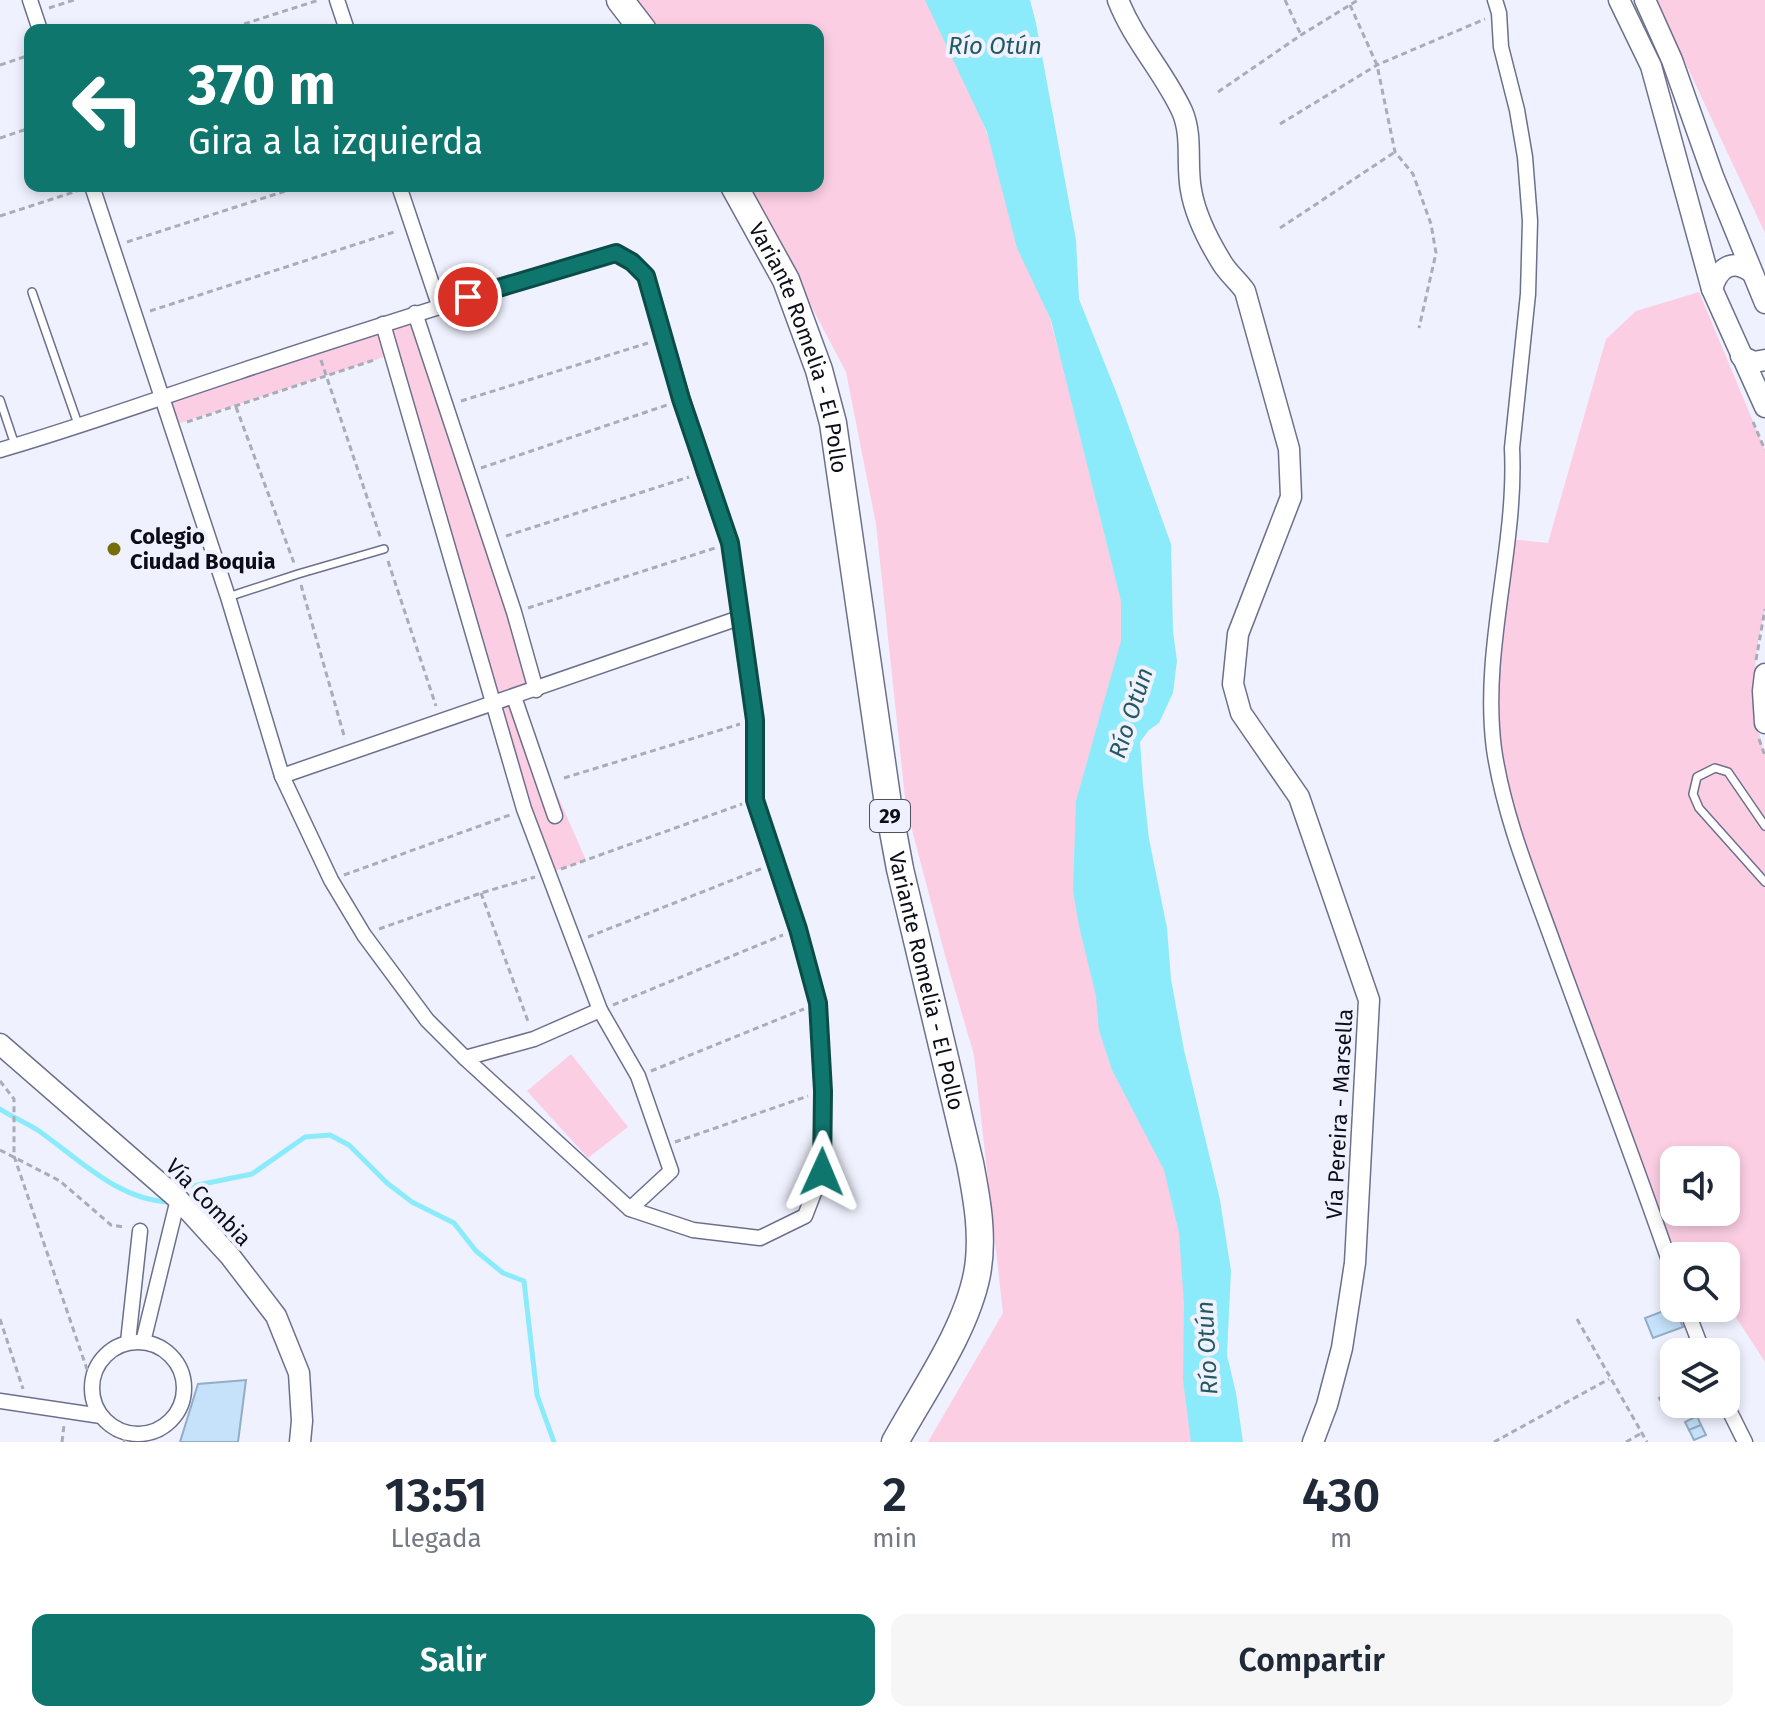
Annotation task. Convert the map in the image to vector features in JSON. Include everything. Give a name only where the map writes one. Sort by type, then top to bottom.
[{"type":"highway","points":[[620,0],[638,24]]},
{"type":"highway","name":"Variante Romelia - El Pollo","points":[[737,192],[786,280],[819,370],[833,423],[897,856],[978,1205],[980,1243],[977,1274],[969,1303],[956,1334],[895,1442]]},
{"type":"street","points":[[337,0],[345,24]]},
{"type":"street","name":"Vía Pereira - Marsella","points":[[1118,0],[1129,26],[1181,111],[1188,141],[1194,205],[1223,266],[1233,273],[1245,291],[1289,449],[1291,497],[1238,634],[1233,684],[1241,713],[1299,797],[1369,1000],[1355,1263],[1342,1348],[1327,1405],[1313,1442]]},
{"type":"street","points":[[1619,0],[1651,66],[1712,289],[1765,407]]},
{"type":"street","points":[[1645,0],[1672,60],[1750,271],[1765,303]]},
{"type":"street","points":[[1497,6],[1501,47],[1525,157],[1530,250],[1512,448],[1509,539],[1495,650],[1494,748],[1513,832],[1662,1242]]},
{"type":"street","points":[[0,450],[78,424],[162,397],[317,346],[439,305],[616,253],[632,262],[646,276],[681,399],[730,543],[755,720],[755,800],[798,929],[818,1003],[823,1091],[822,1172],[805,1216],[760,1238],[693,1230],[630,1209],[427,1020],[364,935],[331,880],[282,776],[228,597],[171,426],[162,397],[94,192]]},
{"type":"street","points":[[401,192],[439,305]]},
{"type":"street","points":[[1712,289],[1717,275],[1727,266],[1735,264],[1750,271]]},
{"type":"street","points":[[415,313],[514,612],[536,690]]},
{"type":"street","points":[[383,324],[524,809],[600,1010],[638,1076],[671,1171],[630,1209]]},
{"type":"street","points":[[1741,356],[1754,362],[1765,360]]},
{"type":"street","points":[[282,776],[739,618]]},
{"type":"street","points":[[1765,674],[1765,723]]},
{"type":"street","points":[[514,697],[555,816]]},
{"type":"street","points":[[465,1058],[534,1039],[600,1010]]},
{"type":"street","name":"Vía Combia","points":[[0,1044],[178,1199],[230,1256],[276,1316],[299,1373],[300,1442]]},
{"type":"street","points":[[135,1342],[178,1199]]},
{"type":"street","points":[[135,1342],[140,1231]]},
{"type":"street","points":[[135,1342],[157,1345],[170,1353],[184,1380],[184,1396],[179,1410],[169,1422],[156,1430],[125,1438],[101,1416],[92,1384],[103,1357],[135,1342]]},
{"type":"street","points":[[0,1401],[101,1416]]},
{"type":"street","points":[[1733,1418],[1745,1442]]},
{"type":"lane","points":[[32,292],[78,424]]},
{"type":"lane","points":[[0,400],[15,445]]},
{"type":"lane","points":[[228,597],[384,549]]},
{"type":"lane","points":[[1765,826],[1728,772],[1715,768],[1697,777],[1693,794],[1699,808],[1765,882]]},
{"type":"path","points":[[32,6],[74,0]]},
{"type":"path","points":[[244,24],[319,0]]},
{"type":"path","points":[[1285,0],[1301,35]]},
{"type":"path","points":[[1218,92],[1358,0]]},
{"type":"path","points":[[1350,5],[1377,65],[1395,152],[1413,174],[1431,224],[1436,253],[1419,328]]},
{"type":"path","points":[[1280,124],[1377,65],[1497,6]]},
{"type":"path","points":[[0,65],[24,57]]},
{"type":"path","points":[[0,138],[24,130]]},
{"type":"path","points":[[1280,228],[1395,152]]},
{"type":"path","points":[[0,216],[74,192]]},
{"type":"path","points":[[112,247],[282,192]]},
{"type":"path","points":[[135,316],[412,226]]},
{"type":"path","points":[[445,405],[664,338]]},
{"type":"path","points":[[317,346],[441,721]]},
{"type":"path","points":[[171,426],[393,353]]},
{"type":"path","points":[[467,472],[681,399]]},
{"type":"path","points":[[490,541],[704,472]]},
{"type":"path","points":[[514,612],[730,543]]},
{"type":"path","points":[[564,778],[755,720]]},
{"type":"path","points":[[364,935],[755,800]]},
{"type":"path","points":[[331,880],[524,809]]},
{"type":"path","points":[[575,942],[774,863]]},
{"type":"path","points":[[481,893],[534,1039]]},
{"type":"path","points":[[600,1010],[798,929]]},
{"type":"path","points":[[638,1076],[818,1003]]},
{"type":"path","points":[[0,1081],[14,1099],[14,1156],[92,1384]]},
{"type":"path","points":[[663,1146],[823,1091]]},
{"type":"path","points":[[0,1150],[60,1181],[111,1225],[140,1231]]},
{"type":"path","points":[[0,1319],[27,1404]]},
{"type":"path","points":[[1577,1319],[1647,1442]]},
{"type":"path","points":[[1494,1442],[1609,1379]]},
{"type":"path","points":[[1626,1442],[1641,1434]]},
{"type":"shaded area","points":[[623,0],[941,0],[963,50],[982,121],[1028,236],[1059,352],[1101,455],[1136,657],[1094,738],[1194,1219],[1210,1442],[928,1442],[1003,1313],[974,1055],[906,807],[876,524],[846,372],[751,192],[824,192],[824,24],[640,24]]},
{"type":"shaded area","points":[[1652,0],[1765,0],[1765,233],[1678,47]]},
{"type":"shaded area","points":[[1699,292],[1765,450],[1765,609],[1757,647],[1753,693],[1754,714],[1765,756],[1765,1362],[1739,1322],[1740,1242],[1669,1242],[1663,1226],[1740,1226],[1740,1146],[1660,1146],[1660,1219],[1513,832],[1492,716],[1509,539],[1548,543],[1606,339],[1636,311]]},
{"type":"shaded area","points":[[415,313],[536,690],[522,695],[552,783],[586,860],[549,873],[393,354],[171,426],[162,397]]},
{"type":"shaded area","points":[[571,1054],[628,1127],[588,1158],[527,1091]]},
{"type":"water","name":"Río Otún","points":[[925,0],[1030,0],[1076,240],[1079,299],[1171,544],[1173,631],[1177,661],[1173,693],[1159,723],[1140,742],[1143,784],[1149,839],[1167,928],[1171,979],[1184,1050],[1220,1200],[1231,1271],[1227,1355],[1243,1442],[1191,1442],[1183,1380],[1184,1304],[1179,1233],[1164,1170],[1112,1070],[1099,1031],[1096,996],[1073,891],[1076,801],[1121,641],[1121,601],[1051,320],[1017,248],[987,132]]},
{"type":"building","points":[[1660,1312],[1660,1322],[1681,1322],[1683,1327],[1653,1338],[1645,1318]]},
{"type":"building","points":[[246,1380],[238,1442],[180,1442],[198,1384]]},
{"type":"building","points":[[1698,1418],[1701,1425],[1689,1430],[1685,1422]]},
{"type":"building","points":[[1701,1425],[1706,1435],[1694,1440],[1689,1430]]},
{"type":"waterway","points":[[0,1109],[39,1131],[116,1186],[150,1200],[169,1202]]},
{"type":"waterway","points":[[193,1186],[252,1174],[305,1137],[330,1135],[349,1145],[387,1183],[412,1202],[454,1223],[476,1251],[503,1273],[524,1281],[537,1395],[554,1442]]},
{"type":"place","name":"Colegio Ciudad Boquia","points":[[114,549]]},
{"type":"route","points":[[468,297],[616,253],[632,262],[646,276],[681,399],[730,543],[755,720],[755,800],[798,929],[818,1003],[823,1091],[822,1172]]}]
